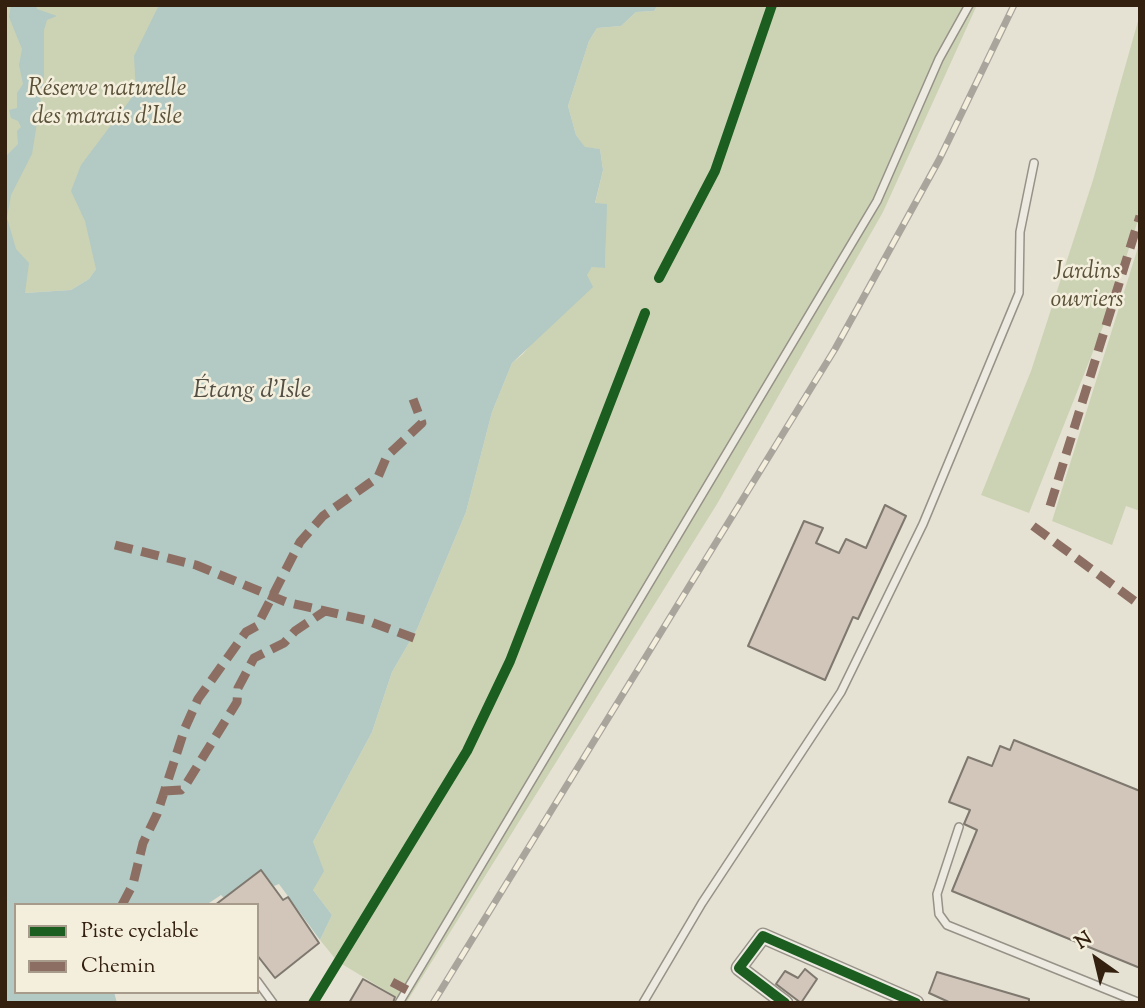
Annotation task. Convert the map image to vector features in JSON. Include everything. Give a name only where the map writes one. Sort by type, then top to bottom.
[{"type":"street","points":[[785,1003],[739,968],[763,936],[916,1003]]},
{"type":"lane","points":[[399,1003],[877,201],[939,59],[969,5]]},
{"type":"lane","points":[[643,1003],[702,903],[841,692],[923,524],[1019,293],[1020,232],[1034,163]]},
{"type":"lane","points":[[959,827],[937,894],[939,914],[947,925],[1140,1003]]},
{"type":"lane","points":[[259,984],[273,1003]]},
{"type":"green space","name":"Réserve naturelle des marais d'Isle","points":[[5,5],[459,5],[96,269],[89,279],[71,290],[24,293],[25,282],[5,287]]},
{"type":"green space","points":[[658,5],[977,5],[883,212],[717,504],[406,1003],[337,961],[320,940],[332,915],[313,890],[313,842],[372,732],[392,672],[417,629],[466,512],[492,412],[512,363],[523,354],[593,266],[605,268],[606,204],[595,204],[603,170],[600,149],[585,148],[576,135],[568,106],[589,41],[597,28],[621,26],[636,12],[654,11]]},
{"type":"green space","name":"Jardins ouvriers","points":[[1140,14],[1140,214],[1108,314],[1029,513],[981,495],[1031,371],[1093,180]]},
{"type":"green space","points":[[1140,241],[1140,511],[1126,506],[1112,545],[1052,521]]},
{"type":"water","name":"Étang d'Isle","points":[[11,5],[36,5],[37,9],[57,16],[47,20],[44,30],[44,82],[40,95],[43,123],[37,123],[32,154],[11,195],[7,218],[16,249],[29,263],[25,293],[71,290],[89,279],[96,269],[85,221],[71,191],[81,165],[136,92],[134,56],[159,5],[658,5],[654,11],[636,12],[621,26],[597,28],[589,41],[568,106],[576,135],[585,147],[600,149],[603,170],[595,203],[607,204],[605,268],[592,267],[587,275],[593,287],[512,363],[492,412],[466,512],[417,629],[392,672],[372,732],[313,842],[324,871],[313,890],[332,915],[320,940],[279,884],[274,886],[261,870],[224,898],[221,895],[209,903],[14,903],[14,994],[115,994],[117,1003],[5,1003],[5,157],[18,144],[17,131],[21,127],[18,121],[11,118],[9,110],[17,108],[17,93],[23,84],[19,65],[22,49],[9,17]]},
{"type":"building","points":[[885,505],[906,516],[858,619],[853,617],[825,680],[748,646],[804,521],[823,528],[816,543],[839,553],[846,539],[866,548]]},
{"type":"building","points":[[1014,740],[1140,791],[1140,968],[952,891],[977,830],[964,824],[970,810],[949,802],[968,757],[992,766],[1000,746],[1010,750]]},
{"type":"building","points":[[261,870],[283,900],[288,897],[319,943],[275,978],[259,958],[259,903],[218,903]]},
{"type":"building","points":[[805,969],[817,979],[801,1003],[776,984],[785,971],[798,978]]},
{"type":"building","points":[[937,972],[1029,999],[1029,1003],[951,1003],[929,993]]},
{"type":"building","points":[[363,979],[395,997],[393,1003],[349,1003]]},
{"type":"railway","points":[[433,1003],[835,349],[939,160],[1014,5]]},
{"type":"marked path","points":[[1050,506],[1140,216]]},
{"type":"marked path","points":[[123,903],[133,884],[143,843],[157,814],[185,728],[198,699],[246,632],[257,626],[300,542],[323,516],[378,477],[387,456],[422,423],[413,399]]},
{"type":"marked path","points":[[1033,526],[1140,605]]},
{"type":"marked path","points":[[115,545],[196,565],[286,602],[365,620],[414,638]]},
{"type":"marked path","points":[[164,791],[181,790],[185,786],[237,702],[238,688],[254,658],[284,643],[295,631],[325,611]]},
{"type":"marked path","points":[[392,982],[407,990]]},
{"type":"cycle path","points":[[659,278],[715,171],[772,5]]},
{"type":"cycle path","points":[[313,1003],[467,751],[510,661],[645,313]]},
{"type":"cycle path","points":[[785,1003],[739,968],[763,936],[916,1003]]}]
